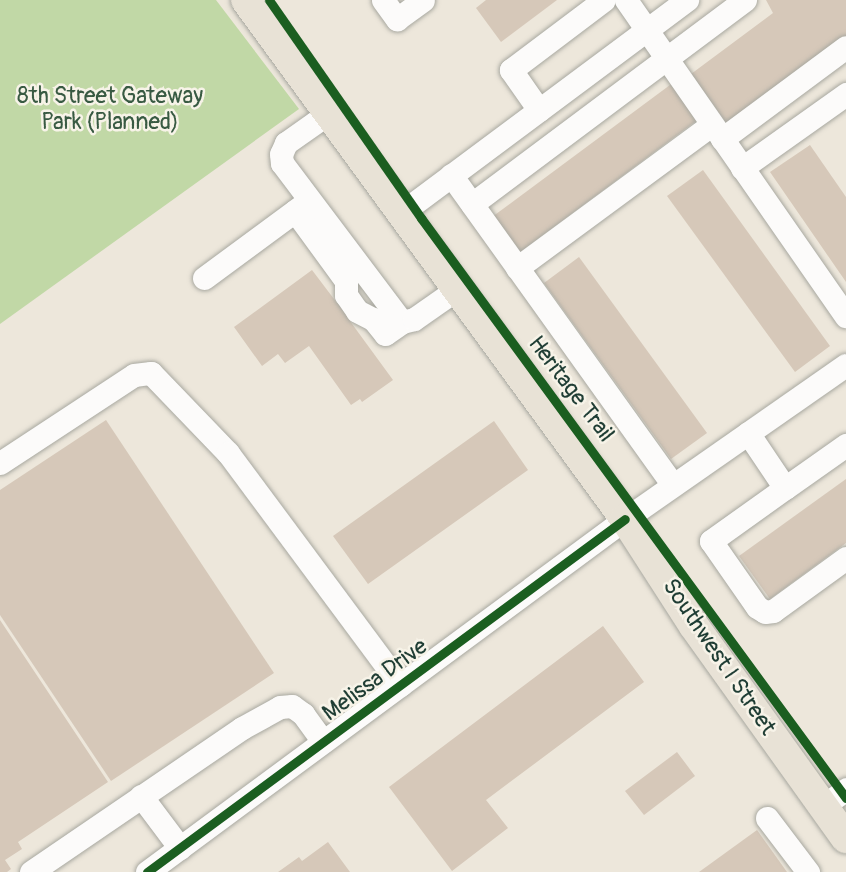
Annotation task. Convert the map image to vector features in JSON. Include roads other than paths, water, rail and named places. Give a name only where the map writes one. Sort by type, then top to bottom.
[{"type":"main road","name":"Southwest I Street","points":[[250,1],[625,519],[694,626],[835,798],[846,838]]},
{"type":"street","points":[[383,0],[397,19],[423,0]]},
{"type":"street","points":[[539,110],[511,70],[604,0]]},
{"type":"street","points":[[626,0],[846,316]]},
{"type":"street","points":[[401,213],[687,0]]},
{"type":"street","points":[[472,204],[745,0]]},
{"type":"street","points":[[517,268],[717,131],[846,47]]},
{"type":"street","points":[[742,168],[846,94]]},
{"type":"street","points":[[330,112],[286,143],[281,153],[282,163],[303,205],[402,322],[414,319],[457,289]]},
{"type":"street","points":[[451,175],[673,485]]},
{"type":"street","points":[[204,278],[303,205]]},
{"type":"street","name":"Melissa Drive","points":[[147,872],[625,519],[846,365]]},
{"type":"street","points":[[0,463],[134,375],[151,373],[228,453],[400,685]]},
{"type":"street","points":[[748,433],[785,488]]},
{"type":"street","points":[[846,445],[711,541],[758,607],[765,612],[773,611],[846,558]]},
{"type":"street","points":[[31,872],[242,728],[280,707],[292,706],[303,714],[323,742]]},
{"type":"street","points":[[141,796],[180,848]]},
{"type":"street","points":[[767,818],[808,872]]},
{"type":"park label","name":"8th Street Gateway Park (Planned)","points":[[110,109]]}]
